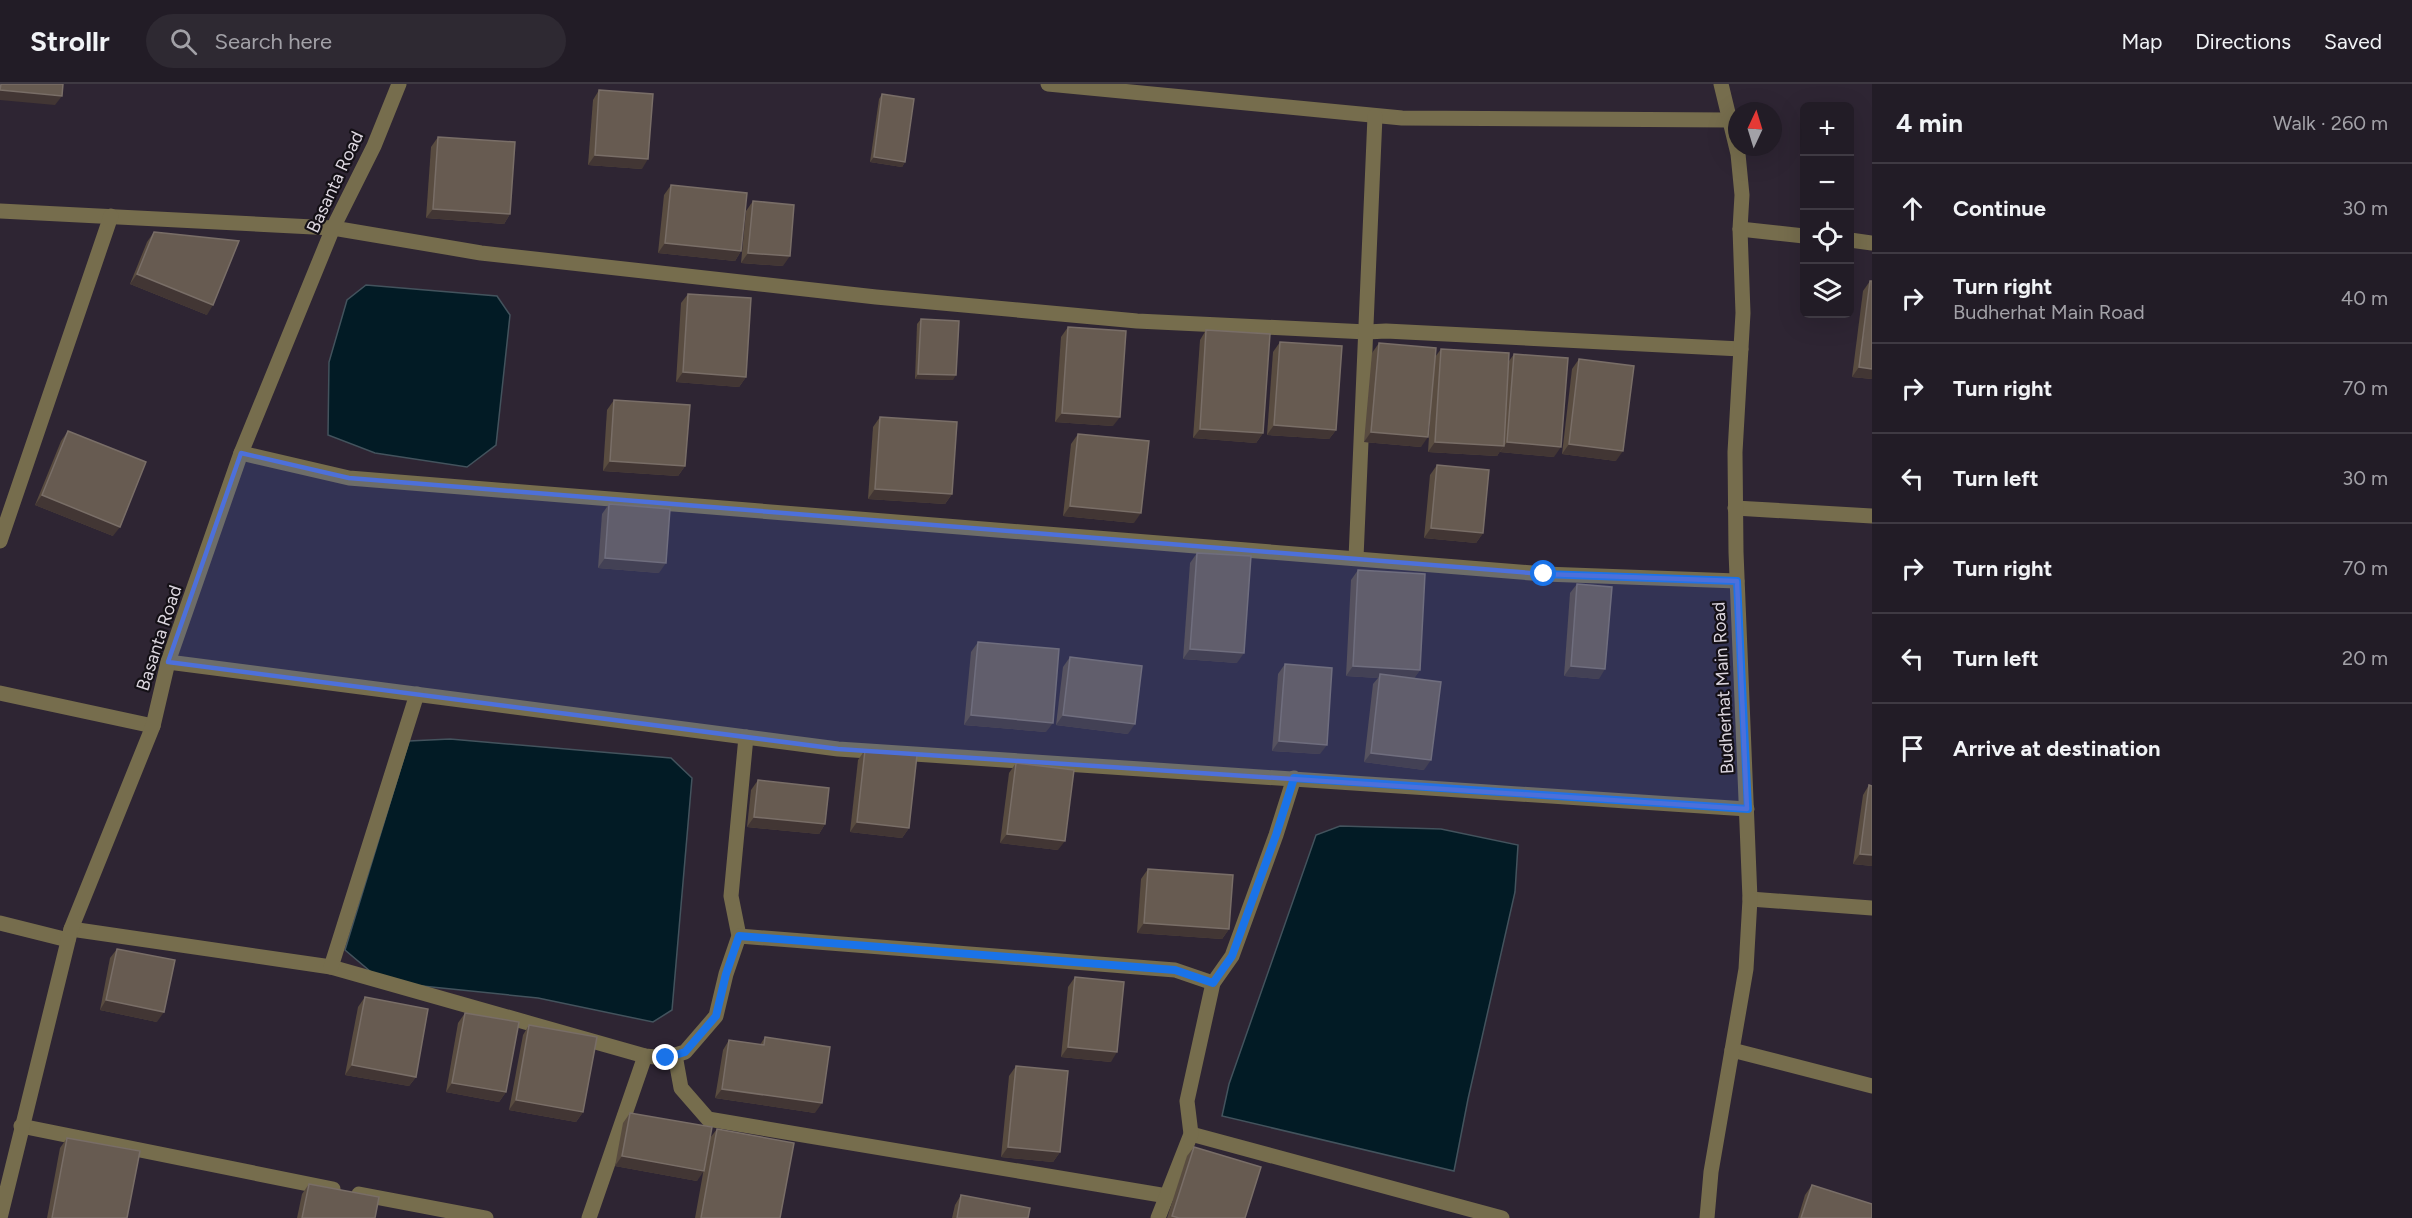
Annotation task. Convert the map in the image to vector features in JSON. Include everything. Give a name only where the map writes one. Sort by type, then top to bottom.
[{"type":"street","name":"Basanta Road","points":[[0,1218],[69,934],[153,726],[168,662],[241,453],[333,228],[374,146],[399,84]]},
{"type":"street","points":[[1048,84],[1375,116],[1728,120]]},
{"type":"street","name":"Budherhat Main Road","points":[[1721,84],[1728,116]]},
{"type":"street","points":[[1356,558],[1375,116]]},
{"type":"street","name":"Budherhat Main Road","points":[[1707,1218],[1711,1172],[1746,969],[1750,899],[1735,508],[1735,452],[1743,313],[1740,229],[1742,195],[1737,156]]},
{"type":"street","points":[[0,211],[333,228],[481,253],[876,297],[1137,321],[1367,332],[1506,335],[1741,349]]},
{"type":"street","points":[[0,541],[111,216]]},
{"type":"street","points":[[1740,229],[1800,236]]},
{"type":"street","points":[[1854,241],[1872,243]]},
{"type":"street","points":[[241,453],[349,478],[1544,574],[1737,581]]},
{"type":"street","points":[[1735,508],[1872,516]]},
{"type":"street","points":[[168,662],[838,749],[1748,809]]},
{"type":"street","points":[[0,693],[153,726]]},
{"type":"street","points":[[331,967],[417,694]]},
{"type":"street","points":[[0,923],[69,934],[331,967],[645,1056],[666,1058],[685,1052],[716,1016],[726,974],[739,936],[731,896],[746,737]]},
{"type":"street","points":[[1158,1218],[1191,1134],[1187,1101],[1213,983],[1232,956],[1294,778]]},
{"type":"street","points":[[1750,899],[1872,908]]},
{"type":"street","points":[[739,936],[1175,970],[1213,983]]},
{"type":"street","points":[[1732,1050],[1872,1086]]},
{"type":"street","points":[[675,1055],[681,1088],[708,1119],[1167,1196]]},
{"type":"street","points":[[589,1218],[645,1056]]},
{"type":"street","points":[[21,1126],[486,1218]]},
{"type":"street","points":[[1191,1134],[1502,1218]]},
{"type":"highlighted area","points":[[241,453],[349,478],[1544,574],[1737,581],[1747,809],[838,749],[168,662]]},
{"type":"water","points":[[366,285],[497,296],[510,315],[496,445],[467,467],[375,453],[328,435],[329,362],[347,300]]},
{"type":"water","points":[[450,739],[671,758],[692,778],[672,1010],[653,1022],[538,998],[383,982],[345,950],[409,741]]},
{"type":"water","points":[[1340,826],[1441,829],[1518,845],[1515,892],[1454,1171],[1222,1116],[1229,1084],[1316,835]]},
{"type":"building","points":[[1,84],[63,84],[62,96],[0,90]]},
{"type":"building","points":[[599,90],[653,94],[648,159],[595,155]]},
{"type":"building","points":[[882,94],[914,99],[905,162],[874,157]]},
{"type":"building","points":[[438,137],[515,142],[510,214],[433,209]]},
{"type":"building","points":[[671,185],[747,193],[741,251],[665,243]]},
{"type":"building","points":[[753,201],[794,205],[790,256],[748,253]]},
{"type":"building","points":[[154,232],[239,241],[213,305],[137,274]]},
{"type":"building","points":[[1870,281],[1872,281],[1872,369],[1859,367]]},
{"type":"building","points":[[688,294],[751,298],[746,377],[683,372]]},
{"type":"building","points":[[921,319],[959,321],[956,375],[918,374]]},
{"type":"building","points":[[1068,327],[1126,331],[1120,417],[1062,413]]},
{"type":"building","points":[[1206,330],[1270,334],[1263,433],[1200,429]]},
{"type":"building","points":[[1280,342],[1342,346],[1336,430],[1274,425]]},
{"type":"building","points":[[1379,343],[1436,348],[1428,437],[1371,432]]},
{"type":"building","points":[[1441,349],[1509,353],[1504,446],[1435,442]]},
{"type":"building","points":[[1514,354],[1568,358],[1561,447],[1507,442]]},
{"type":"building","points":[[1579,359],[1634,366],[1623,451],[1569,444]]},
{"type":"building","points":[[614,400],[690,405],[685,466],[610,461]]},
{"type":"building","points":[[880,417],[957,422],[952,494],[875,489]]},
{"type":"building","points":[[68,431],[146,462],[120,527],[42,495]]},
{"type":"building","points":[[1078,434],[1149,441],[1141,513],[1070,506]]},
{"type":"building","points":[[1437,465],[1489,470],[1483,533],[1431,528]]},
{"type":"building","points":[[609,504],[670,509],[666,563],[605,558]]},
{"type":"building","points":[[1197,553],[1251,556],[1244,653],[1190,649]]},
{"type":"building","points":[[1358,570],[1425,574],[1420,670],[1353,666]]},
{"type":"building","points":[[1577,584],[1612,587],[1605,669],[1571,666]]},
{"type":"building","points":[[978,642],[1059,649],[1053,723],[971,715]]},
{"type":"building","points":[[1070,657],[1142,666],[1135,724],[1063,715]]},
{"type":"building","points":[[1285,664],[1332,668],[1327,745],[1279,741]]},
{"type":"building","points":[[1380,674],[1441,682],[1431,760],[1371,753]]},
{"type":"building","points":[[865,750],[917,755],[909,828],[857,822]]},
{"type":"building","points":[[1016,763],[1074,770],[1065,841],[1007,834]]},
{"type":"building","points":[[758,780],[829,788],[825,824],[754,817]]},
{"type":"building","points":[[1869,785],[1872,786],[1872,855],[1860,854]]},
{"type":"building","points":[[1148,869],[1233,875],[1229,929],[1144,923]]},
{"type":"building","points":[[117,949],[175,960],[164,1012],[106,1000]]},
{"type":"building","points":[[1075,977],[1124,982],[1117,1052],[1068,1047]]},
{"type":"building","points":[[365,997],[428,1009],[416,1077],[352,1065]]},
{"type":"building","points":[[465,1013],[519,1022],[506,1092],[452,1083]]},
{"type":"building","points":[[529,1025],[597,1037],[583,1112],[516,1100]]},
{"type":"building","points":[[765,1037],[830,1047],[822,1103],[722,1089],[729,1040],[764,1045]]},
{"type":"building","points":[[1016,1066],[1068,1071],[1060,1152],[1008,1147]]},
{"type":"building","points":[[630,1113],[712,1127],[704,1171],[622,1156]]},
{"type":"building","points":[[717,1129],[794,1143],[780,1218],[701,1218]]},
{"type":"building","points":[[67,1138],[140,1151],[127,1218],[52,1218]]},
{"type":"building","points":[[1194,1147],[1261,1167],[1245,1218],[1179,1218],[1172,1216]]},
{"type":"building","points":[[309,1184],[379,1197],[375,1218],[302,1218]]},
{"type":"building","points":[[1812,1185],[1872,1204],[1872,1218],[1801,1218]]},
{"type":"building","points":[[961,1195],[1030,1208],[1028,1218],[957,1218]]},
{"type":"route","points":[[666,1058],[685,1052],[716,1016],[726,974],[739,936],[1175,970],[1213,983],[1232,956],[1294,778],[1748,809],[1737,581],[1544,574]]}]
